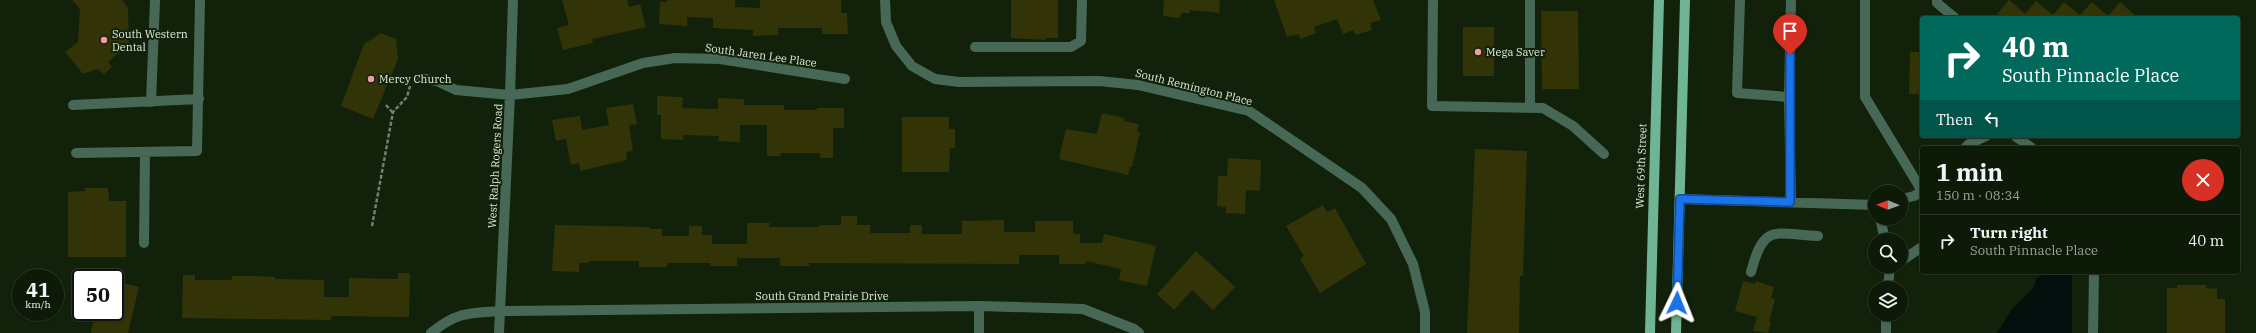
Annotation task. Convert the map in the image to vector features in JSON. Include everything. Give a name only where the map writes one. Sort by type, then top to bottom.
[{"type":"main road","name":"West 69th Street","points":[[1650,333],[1653,157],[1659,0]]},
{"type":"main road","points":[[1676,333],[1685,0]]},
{"type":"street","points":[[151,102],[155,0]]},
{"type":"street","points":[[76,153],[197,151],[200,0]]},
{"type":"street","name":"West Ralph Rogers Road","points":[[499,333],[510,95],[512,0]]},
{"type":"street","name":"South Remington Place","points":[[885,0],[886,22],[896,46],[912,66],[935,79],[960,82],[1099,81],[1138,85],[1249,111],[1362,188],[1391,219],[1413,264],[1424,312],[1425,333]]},
{"type":"street","points":[[975,47],[1071,47],[1081,40],[1082,0]]},
{"type":"street","points":[[1433,0],[1432,106],[1543,108],[1573,126],[1604,154]]},
{"type":"street","points":[[1530,0],[1530,108]]},
{"type":"street","points":[[1740,0],[1737,93],[1789,97]]},
{"type":"street","points":[[1790,202],[1789,97],[1791,0]]},
{"type":"street","points":[[1865,0],[1865,97],[1920,188]]},
{"type":"street","points":[[1937,0],[1937,3],[1952,16]]},
{"type":"street","name":"South Jaren Lee Place","points":[[419,78],[437,81],[456,90],[510,95],[568,89],[643,63],[675,58],[720,60],[845,79]]},
{"type":"street","points":[[74,105],[199,100]]},
{"type":"street","points":[[1967,146],[1980,138]]},
{"type":"street","points":[[2018,138],[2026,146]]},
{"type":"street","points":[[144,152],[144,244]]},
{"type":"street","points":[[1908,197],[1920,192]]},
{"type":"street","points":[[1680,199],[1868,205]]},
{"type":"street","points":[[1751,272],[1757,249],[1763,239],[1773,234],[1818,236]]},
{"type":"street","points":[[1908,256],[1920,248]]},
{"type":"street","points":[[2092,333],[2094,274]]},
{"type":"street","points":[[979,306],[979,333]]},
{"type":"street","name":"South Grand Prairie Drive","points":[[431,333],[441,325],[464,313],[500,311],[979,306],[1083,309],[1134,328],[1139,333]]},
{"type":"street","points":[[1886,321],[1886,333]]},
{"type":"path","points":[[372,226],[393,113],[407,97],[410,84]]},
{"type":"path","points":[[386,105],[393,113]]},
{"type":"shaded area","points":[[2044,274],[2072,274],[2072,333],[1997,333],[2012,309],[2034,287],[2036,279]]},
{"type":"building","name":"South Western Dental","points":[[72,0],[122,0],[128,8],[129,44],[108,62],[112,67],[104,74],[97,69],[83,74],[65,52],[78,42],[80,9]]},
{"type":"building","points":[[562,0],[627,0],[629,7],[640,4],[646,27],[592,39],[593,43],[563,50],[557,28],[569,25]]},
{"type":"building","points":[[667,0],[735,0],[735,7],[760,8],[760,0],[841,0],[841,13],[847,13],[848,34],[822,34],[822,28],[778,28],[778,35],[753,36],[753,30],[713,28],[713,18],[687,17],[687,26],[659,24],[660,2],[667,2]]},
{"type":"building","points":[[1011,0],[1058,0],[1058,38],[1046,38],[1046,40],[1011,38]]},
{"type":"building","points":[[1164,0],[1220,0],[1219,13],[1190,10],[1190,13],[1181,13],[1180,18],[1163,16]]},
{"type":"building","points":[[1274,0],[1373,0],[1381,20],[1370,23],[1372,30],[1356,35],[1353,30],[1343,34],[1337,19],[1314,27],[1316,33],[1301,39],[1298,34],[1287,37]]},
{"type":"building","points":[[2009,0],[2025,14],[2036,1],[2053,15],[2064,2],[2080,15],[2092,2],[2108,16],[1996,16]]},
{"type":"building","points":[[2120,2],[2136,16],[2108,16]]},
{"type":"building","name":"Mega Saver","points":[[1541,11],[1578,11],[1579,89],[1542,89]]},
{"type":"building","name":"Mega Saver","points":[[1463,27],[1494,27],[1494,76],[1463,76]]},
{"type":"building","name":"Mercy Church","points":[[381,33],[396,39],[398,59],[373,119],[341,106],[364,44]]},
{"type":"building","points":[[1910,52],[1920,52],[1920,94],[1909,94]]},
{"type":"building","points":[[657,96],[683,97],[682,108],[718,109],[718,98],[744,99],[744,105],[784,105],[784,110],[844,108],[844,128],[833,128],[833,158],[820,158],[820,153],[780,153],[781,156],[767,156],[767,125],[740,125],[740,142],[718,141],[719,136],[683,135],[683,140],[661,139],[661,115],[657,115]]},
{"type":"building","points":[[633,104],[637,124],[629,125],[633,151],[626,152],[627,160],[580,171],[579,163],[571,165],[566,139],[556,141],[552,120],[580,116],[582,130],[609,125],[606,108]]},
{"type":"building","points":[[1102,113],[1124,118],[1124,121],[1139,124],[1137,132],[1140,132],[1132,167],[1130,167],[1128,175],[1059,159],[1066,129],[1097,134]]},
{"type":"building","points":[[902,117],[949,117],[949,129],[955,129],[955,148],[950,148],[949,172],[902,172]]},
{"type":"building","points":[[1475,149],[1527,151],[1523,276],[1520,276],[1519,333],[1467,333]]},
{"type":"building","points":[[1228,158],[1261,160],[1260,191],[1246,190],[1245,214],[1226,213],[1226,207],[1217,206],[1218,176],[1227,176]]},
{"type":"building","points":[[85,188],[108,188],[109,201],[126,201],[126,257],[68,257],[68,192],[85,191]]},
{"type":"building","points":[[1323,205],[1327,212],[1335,208],[1366,264],[1320,293],[1300,259],[1304,256],[1286,226]]},
{"type":"building","points":[[841,216],[857,216],[857,225],[870,225],[870,233],[910,233],[910,225],[922,225],[922,234],[962,234],[962,221],[1004,220],[1004,232],[1035,232],[1035,221],[1073,221],[1073,234],[1080,234],[1080,243],[1102,243],[1104,234],[1156,246],[1147,286],[1119,280],[1121,269],[1086,261],[1086,264],[1059,264],[1059,255],[1019,255],[1019,264],[809,263],[809,266],[780,266],[780,258],[737,258],[737,266],[710,266],[710,263],[667,263],[667,267],[639,267],[639,261],[589,261],[589,263],[579,263],[579,272],[552,271],[555,225],[650,227],[650,229],[662,229],[662,236],[689,236],[689,226],[702,226],[702,235],[712,235],[712,244],[747,244],[747,223],[770,223],[769,227],[819,227],[819,225],[841,225]]},
{"type":"building","points":[[1196,251],[1235,287],[1213,310],[1192,290],[1174,310],[1157,294]]},
{"type":"building","points":[[398,273],[410,273],[409,317],[331,316],[331,320],[182,318],[183,275],[195,275],[195,280],[232,280],[232,276],[254,276],[275,277],[275,279],[324,280],[324,297],[349,297],[349,278],[398,279]]},
{"type":"building","points":[[1743,281],[1755,284],[1756,281],[1774,287],[1771,298],[1775,299],[1769,322],[1771,323],[1768,333],[1753,331],[1757,317],[1735,311]]},
{"type":"building","points":[[124,283],[139,287],[128,333],[91,333],[93,321],[124,321]]},
{"type":"building","points":[[2177,285],[2206,285],[2206,288],[2217,289],[2217,299],[2225,299],[2225,333],[2167,333],[2167,288],[2177,288]]},
{"type":"place","name":"South Western Dental","points":[[104,40]]},
{"type":"place","name":"Mega Saver","points":[[1478,52]]},
{"type":"place","name":"Mercy Church","points":[[371,79]]},
{"type":"route","points":[[1677,303],[1680,199],[1790,202],[1790,55]]}]
